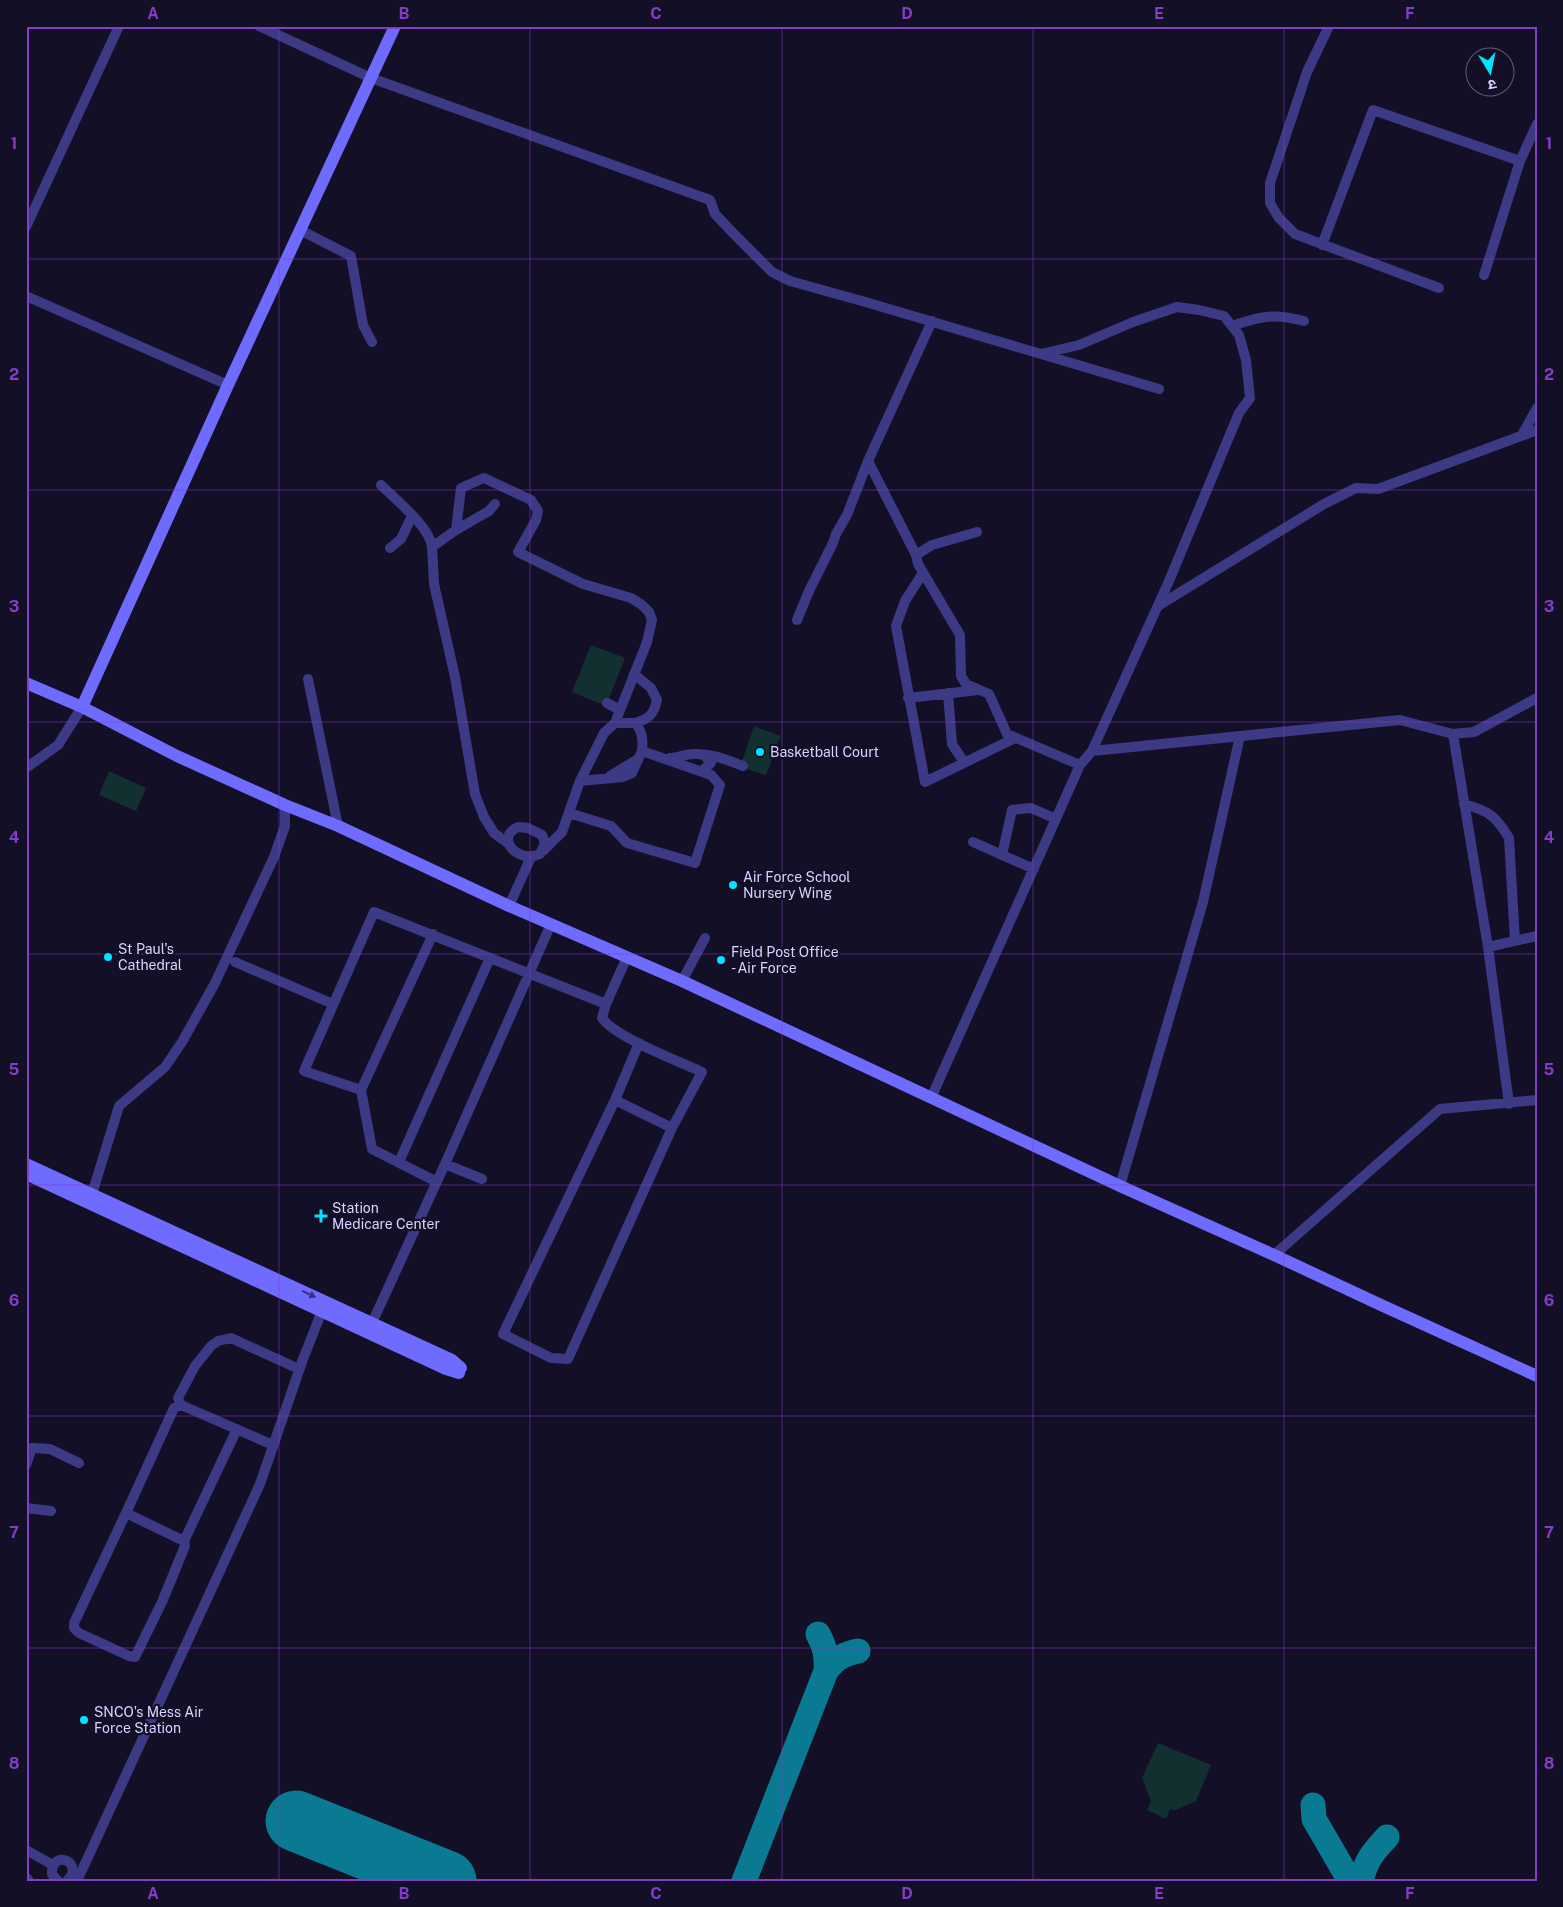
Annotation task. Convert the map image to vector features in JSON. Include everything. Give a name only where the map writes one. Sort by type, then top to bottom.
[{"type":"street","points":[[26,227],[119,26]]},
{"type":"street","points":[[259,26],[371,78],[710,200],[715,214],[734,234],[772,272],[790,281],[1160,389]]},
{"type":"street","points":[[28,767],[58,745],[82,707],[228,385],[395,26]]},
{"type":"street","points":[[1329,26],[1307,72],[1270,184],[1270,203],[1279,218],[1295,234],[1439,288]]},
{"type":"street","points":[[1322,245],[1373,110],[1520,161]]},
{"type":"street","points":[[1484,275],[1520,161],[1537,124]]},
{"type":"street","points":[[300,230],[351,256],[363,325],[372,342]]},
{"type":"street","points":[[26,296],[228,385]]},
{"type":"street","points":[[931,1098],[1080,766],[1092,752],[1158,606],[1239,413],[1250,398],[1246,360],[1239,334],[1224,316],[1199,310],[1177,307],[1133,322],[1079,345],[1041,354]]},
{"type":"street","points":[[1232,326],[1269,315],[1304,321]]},
{"type":"street","points":[[797,620],[809,590],[847,515],[868,461],[932,321]]},
{"type":"street","points":[[1522,435],[1537,408]]},
{"type":"street","points":[[1158,606],[1324,504],[1356,488],[1378,489],[1537,430]]},
{"type":"street","points":[[868,461],[916,555],[918,564],[960,635],[961,676],[966,684],[989,694],[1007,734],[1080,766]]},
{"type":"street","points":[[381,485],[423,528],[432,541],[434,584],[455,677],[475,794],[484,817],[494,834],[509,844],[518,854],[531,857],[540,854],[562,832],[580,781],[604,734],[614,723],[620,710],[647,642],[652,620],[649,612],[631,598],[583,584],[518,552],[536,520],[538,511],[531,500],[484,478],[461,488],[456,530]]},
{"type":"street","points":[[432,547],[456,530],[489,511],[495,504]]},
{"type":"street","points":[[390,548],[401,539],[412,516]]},
{"type":"street","points":[[916,555],[932,545],[977,532]]},
{"type":"street","points":[[923,573],[905,601],[896,626],[925,782],[1016,738]]},
{"type":"street","points":[[614,723],[635,723],[650,717],[654,712],[657,700],[651,688],[634,674]]},
{"type":"street","points":[[308,679],[338,826]]},
{"type":"street","points":[[26,683],[82,707],[177,756],[285,805],[338,826],[509,906],[682,981],[1120,1186],[1274,1254],[1388,1309],[1537,1376]]},
{"type":"street","points":[[908,698],[978,690]]},
{"type":"street","points":[[948,693],[952,744],[964,762]]},
{"type":"street","points":[[1092,752],[1400,720],[1453,734],[1474,732],[1537,698]]},
{"type":"street","points":[[608,703],[620,710]]},
{"type":"street","points":[[580,781],[623,777],[632,773],[640,755],[643,739],[641,729],[635,723]]},
{"type":"street","points":[[1453,734],[1488,947],[1509,1104]]},
{"type":"street","points":[[1120,1186],[1203,902],[1240,736]]},
{"type":"street","points":[[640,755],[678,758],[691,754],[704,754],[713,755],[743,766]]},
{"type":"street","points":[[704,754],[711,763],[704,769],[705,773]]},
{"type":"street","points":[[569,813],[611,826],[627,843],[695,863],[720,785],[705,773],[662,758]]},
{"type":"street","points":[[1464,804],[1487,811],[1502,827],[1509,838],[1515,941]]},
{"type":"street","points":[[92,1194],[119,1106],[165,1067],[182,1042],[214,985],[274,857],[285,826],[285,805]]},
{"type":"street","points":[[1002,855],[1012,810],[1031,808],[1056,819]]},
{"type":"street","points":[[509,844],[508,838],[513,830],[518,827],[528,828],[539,832],[544,839],[543,851]]},
{"type":"street","points":[[973,842],[1034,868]]},
{"type":"street","points":[[509,906],[531,857]]},
{"type":"street","points":[[361,1090],[304,1070],[374,912],[606,1004]]},
{"type":"street","points":[[372,1323],[437,1182],[551,924]]},
{"type":"street","points":[[433,934],[361,1090],[372,1149],[437,1182]]},
{"type":"street","points":[[1488,947],[1537,936]]},
{"type":"street","points":[[682,981],[705,938]]},
{"type":"street","points":[[627,957],[606,1004],[602,1018],[606,1024],[638,1042],[702,1072],[672,1128],[568,1359],[550,1358],[503,1334],[616,1100],[638,1042]]},
{"type":"street","points":[[399,1162],[490,958]]},
{"type":"street","points":[[235,962],[333,1004]]},
{"type":"street","points":[[616,1100],[672,1128]]},
{"type":"street","points":[[1274,1254],[1440,1109],[1537,1100]]},
{"type":"street","points":[[26,1164],[452,1360],[460,1371],[446,1369],[26,1174]]},
{"type":"street","points":[[445,1164],[482,1179]]},
{"type":"street","points":[[71,1880],[84,1864],[260,1484],[299,1369],[322,1311]]},
{"type":"street","points":[[273,1445],[181,1405],[178,1398],[195,1366],[211,1346],[218,1341],[231,1338],[299,1369]]},
{"type":"street","points":[[181,1405],[174,1408],[74,1623],[74,1628],[79,1633],[129,1656],[135,1657],[165,1594],[185,1546],[184,1541],[237,1429]]},
{"type":"street","points":[[26,1465],[32,1448],[50,1449],[79,1463]]},
{"type":"street","points":[[26,1508],[51,1511]]},
{"type":"street","points":[[126,1513],[184,1541]]},
{"type":"street","points":[[27,1851],[53,1865]]},
{"type":"street","points":[[58,1881],[52,1874],[53,1865],[58,1860],[69,1862],[73,1872],[71,1880]]},
{"type":"street","points":[[26,1877],[30,1881]]},
{"type":"green space","points":[[591,645],[625,658],[606,706],[572,692]]},
{"type":"green space","name":"Basketball Court","points":[[754,726],[781,736],[766,775],[740,767]]},
{"type":"green space","points":[[109,771],[146,788],[136,811],[99,795]]},
{"type":"green space","points":[[1158,1743],[1211,1765],[1196,1801],[1176,1810],[1170,1809],[1166,1819],[1147,1810],[1151,1801],[1142,1778]]},
{"type":"taxiway","points":[[818,1634],[825,1652],[826,1671]]},
{"type":"taxiway","points":[[744,1881],[826,1671],[840,1658],[858,1651]]},
{"type":"taxiway","points":[[1313,1805],[1314,1819],[1350,1881]]},
{"type":"taxiway","points":[[1361,1881],[1365,1867],[1387,1837]]},
{"type":"runway","points":[[296,1821],[446,1881]]},
{"type":"place","name":"Basketball Court","points":[[760,752]]},
{"type":"place","name":"Air Force School Nursery Wing","points":[[733,885]]},
{"type":"place","name":"St Paul's Cathedral","points":[[108,957]]},
{"type":"place","name":"Field Post Office - Air Force","points":[[721,960]]},
{"type":"place","name":"Station Medicare Center","points":[[321,1216]]},
{"type":"place","name":"SNCO's Mess Air Force Station","points":[[84,1720]]}]
